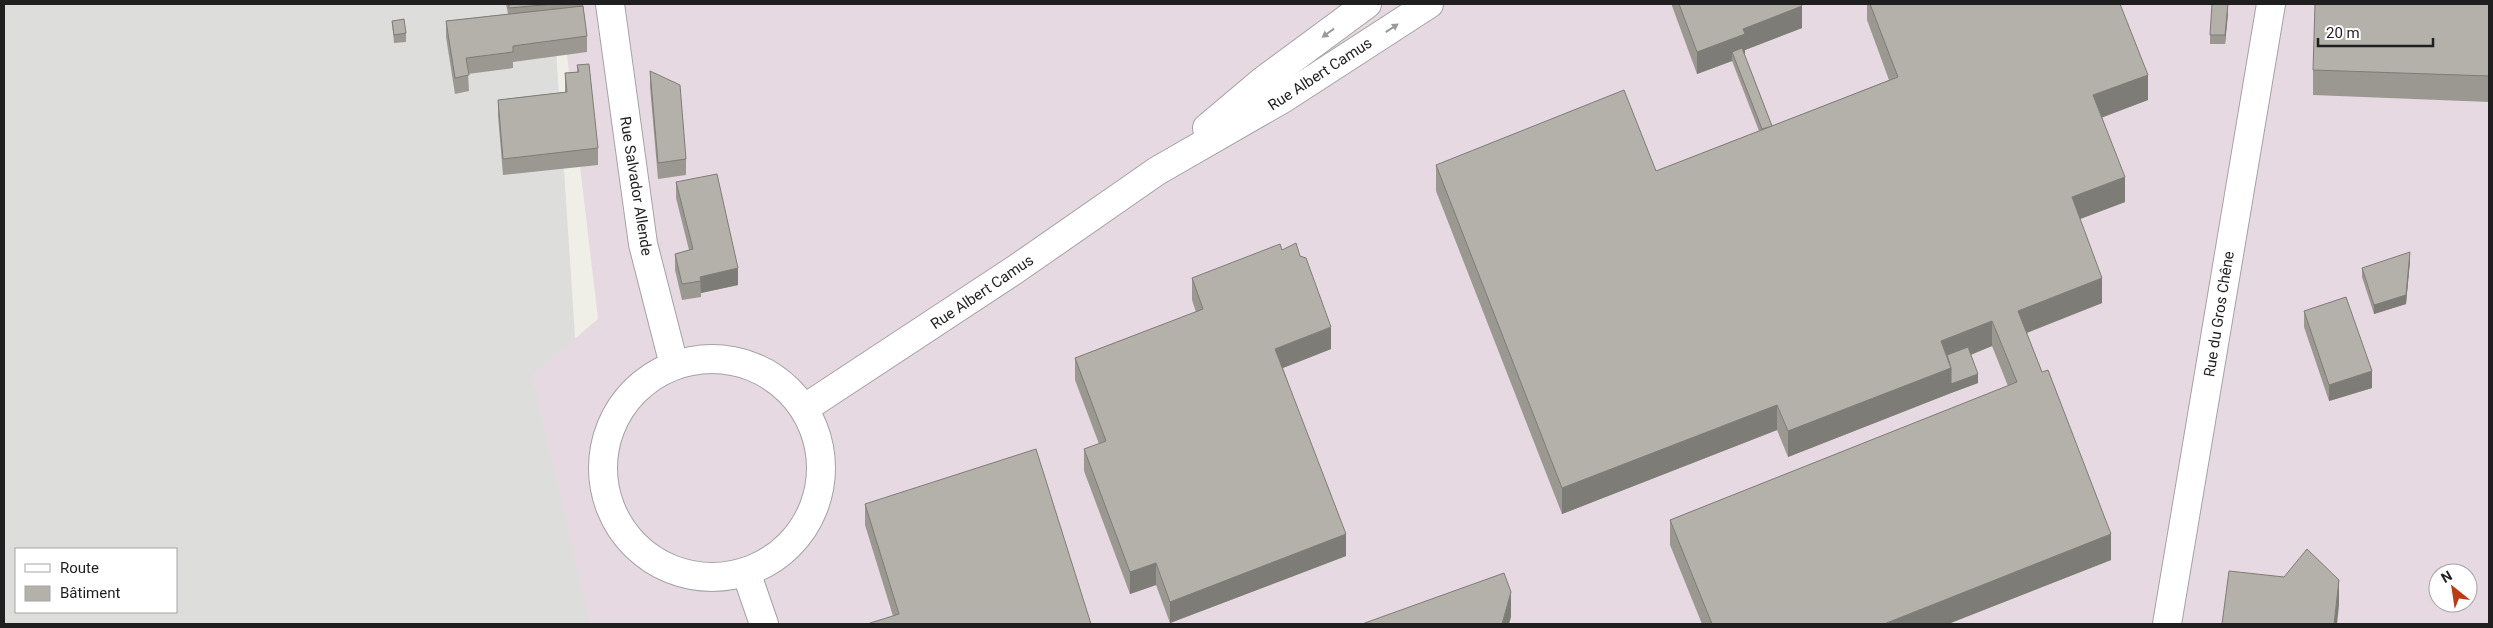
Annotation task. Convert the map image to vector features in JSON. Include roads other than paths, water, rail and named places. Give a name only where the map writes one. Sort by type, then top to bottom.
[{"type":"street","name":"Rue Salvador Allende","points":[[610,4],[643,244],[674,365]]},
{"type":"street","name":"Rue Albert Camus","points":[[1157,171],[1264,80],[1367,4]]},
{"type":"street","name":"Rue Albert Camus","points":[[805,408],[1016,270],[1157,171],[1284,98],[1429,4]]},
{"type":"street","name":"Rue du Gros Chêne","points":[[2168,624],[2271,4]]},
{"type":"street","points":[[710,358],[747,363],[780,381],[805,408],[818,438],[822,472],[816,504],[800,534],[776,557],[746,572],[709,577],[672,570],[640,550],[616,521],[604,486],[604,448],[617,412],[641,384],[674,365],[710,358]]},
{"type":"street","points":[[746,572],[764,624]]}]
